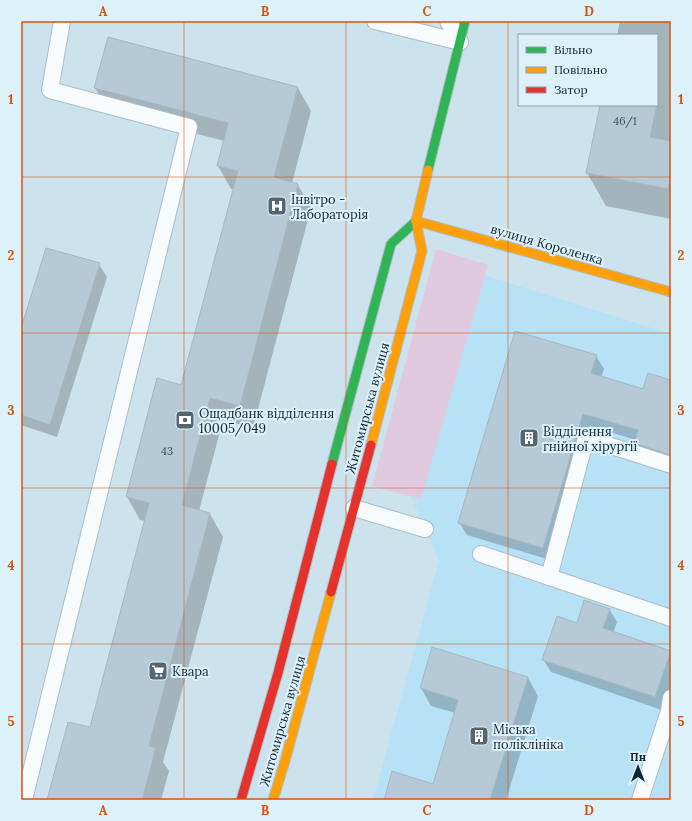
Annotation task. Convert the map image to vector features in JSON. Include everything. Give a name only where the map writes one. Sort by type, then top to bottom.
[{"type":"main road","name":"Житомирська вулиця","points":[[273,800],[354,508],[422,251],[416,221],[465,21]]},
{"type":"main road","name":"вулиця Короленка","points":[[416,221],[671,292]]},
{"type":"main road","points":[[240,800],[278,673],[391,244],[416,221]]},
{"type":"lane","points":[[24,800],[189,127],[50,90],[62,21]]},
{"type":"lane","points":[[375,21],[460,42]]},
{"type":"lane","points":[[448,21],[460,42]]},
{"type":"lane","points":[[549,577],[586,438],[671,465]]},
{"type":"lane","points":[[354,508],[425,529]]},
{"type":"lane","points":[[481,554],[671,618]]},
{"type":"lane","points":[[640,800],[669,711],[671,698]]},
{"type":"shaded area","points":[[436,249],[488,265],[421,499],[372,486]]},
{"type":"shaded area","points":[[458,267],[671,334],[671,800],[373,800],[439,561],[406,485]]},
{"type":"building","points":[[108,37],[298,87],[274,177],[298,184],[240,406],[210,398],[182,505],[210,513],[149,746],[156,748],[142,800],[47,800],[68,722],[90,727],[149,503],[126,497],[157,378],[181,385],[238,171],[217,166],[228,123],[94,88]]},
{"type":"building","points":[[600,106],[657,106],[650,137],[671,141],[671,175],[668,189],[586,173]]},
{"type":"building","points":[[46,248],[100,263],[50,425],[21,415],[21,328]]},
{"type":"building","name":"Відділення гнійної хірургії","points":[[515,331],[597,355],[591,373],[643,389],[648,373],[671,380],[671,455],[634,443],[638,430],[583,414],[543,548],[458,523]]},
{"type":"building","points":[[584,600],[610,609],[603,628],[671,651],[655,697],[542,660],[557,616],[577,623]]},
{"type":"building","name":"Міська поліклініка","points":[[432,647],[528,677],[490,800],[384,800],[392,771],[433,784],[458,700],[420,688]]},
{"type":"traffic: fast","points":[[428,170],[465,21]]},
{"type":"traffic: fast","points":[[332,464],[391,244],[416,221]]},
{"type":"traffic: slow","points":[[371,445],[422,251],[416,221],[428,170]]},
{"type":"traffic: slow","points":[[416,221],[671,292]]},
{"type":"traffic: slow","points":[[273,800],[331,592]]},
{"type":"traffic: jam","points":[[331,592],[371,445]]},
{"type":"traffic: jam","points":[[241,800],[278,673],[332,464]]},
{"type":"place","name":"Інвітро - Лабораторія","points":[[277,206]]},
{"type":"place","name":"Ощадбанк відділення 10005/049","points":[[185,420]]},
{"type":"place","name":"Відділення гнійної хірургії","points":[[529,438]]},
{"type":"place","name":"Квара","points":[[158,671]]},
{"type":"place","name":"Міська поліклініка","points":[[479,736]]}]
